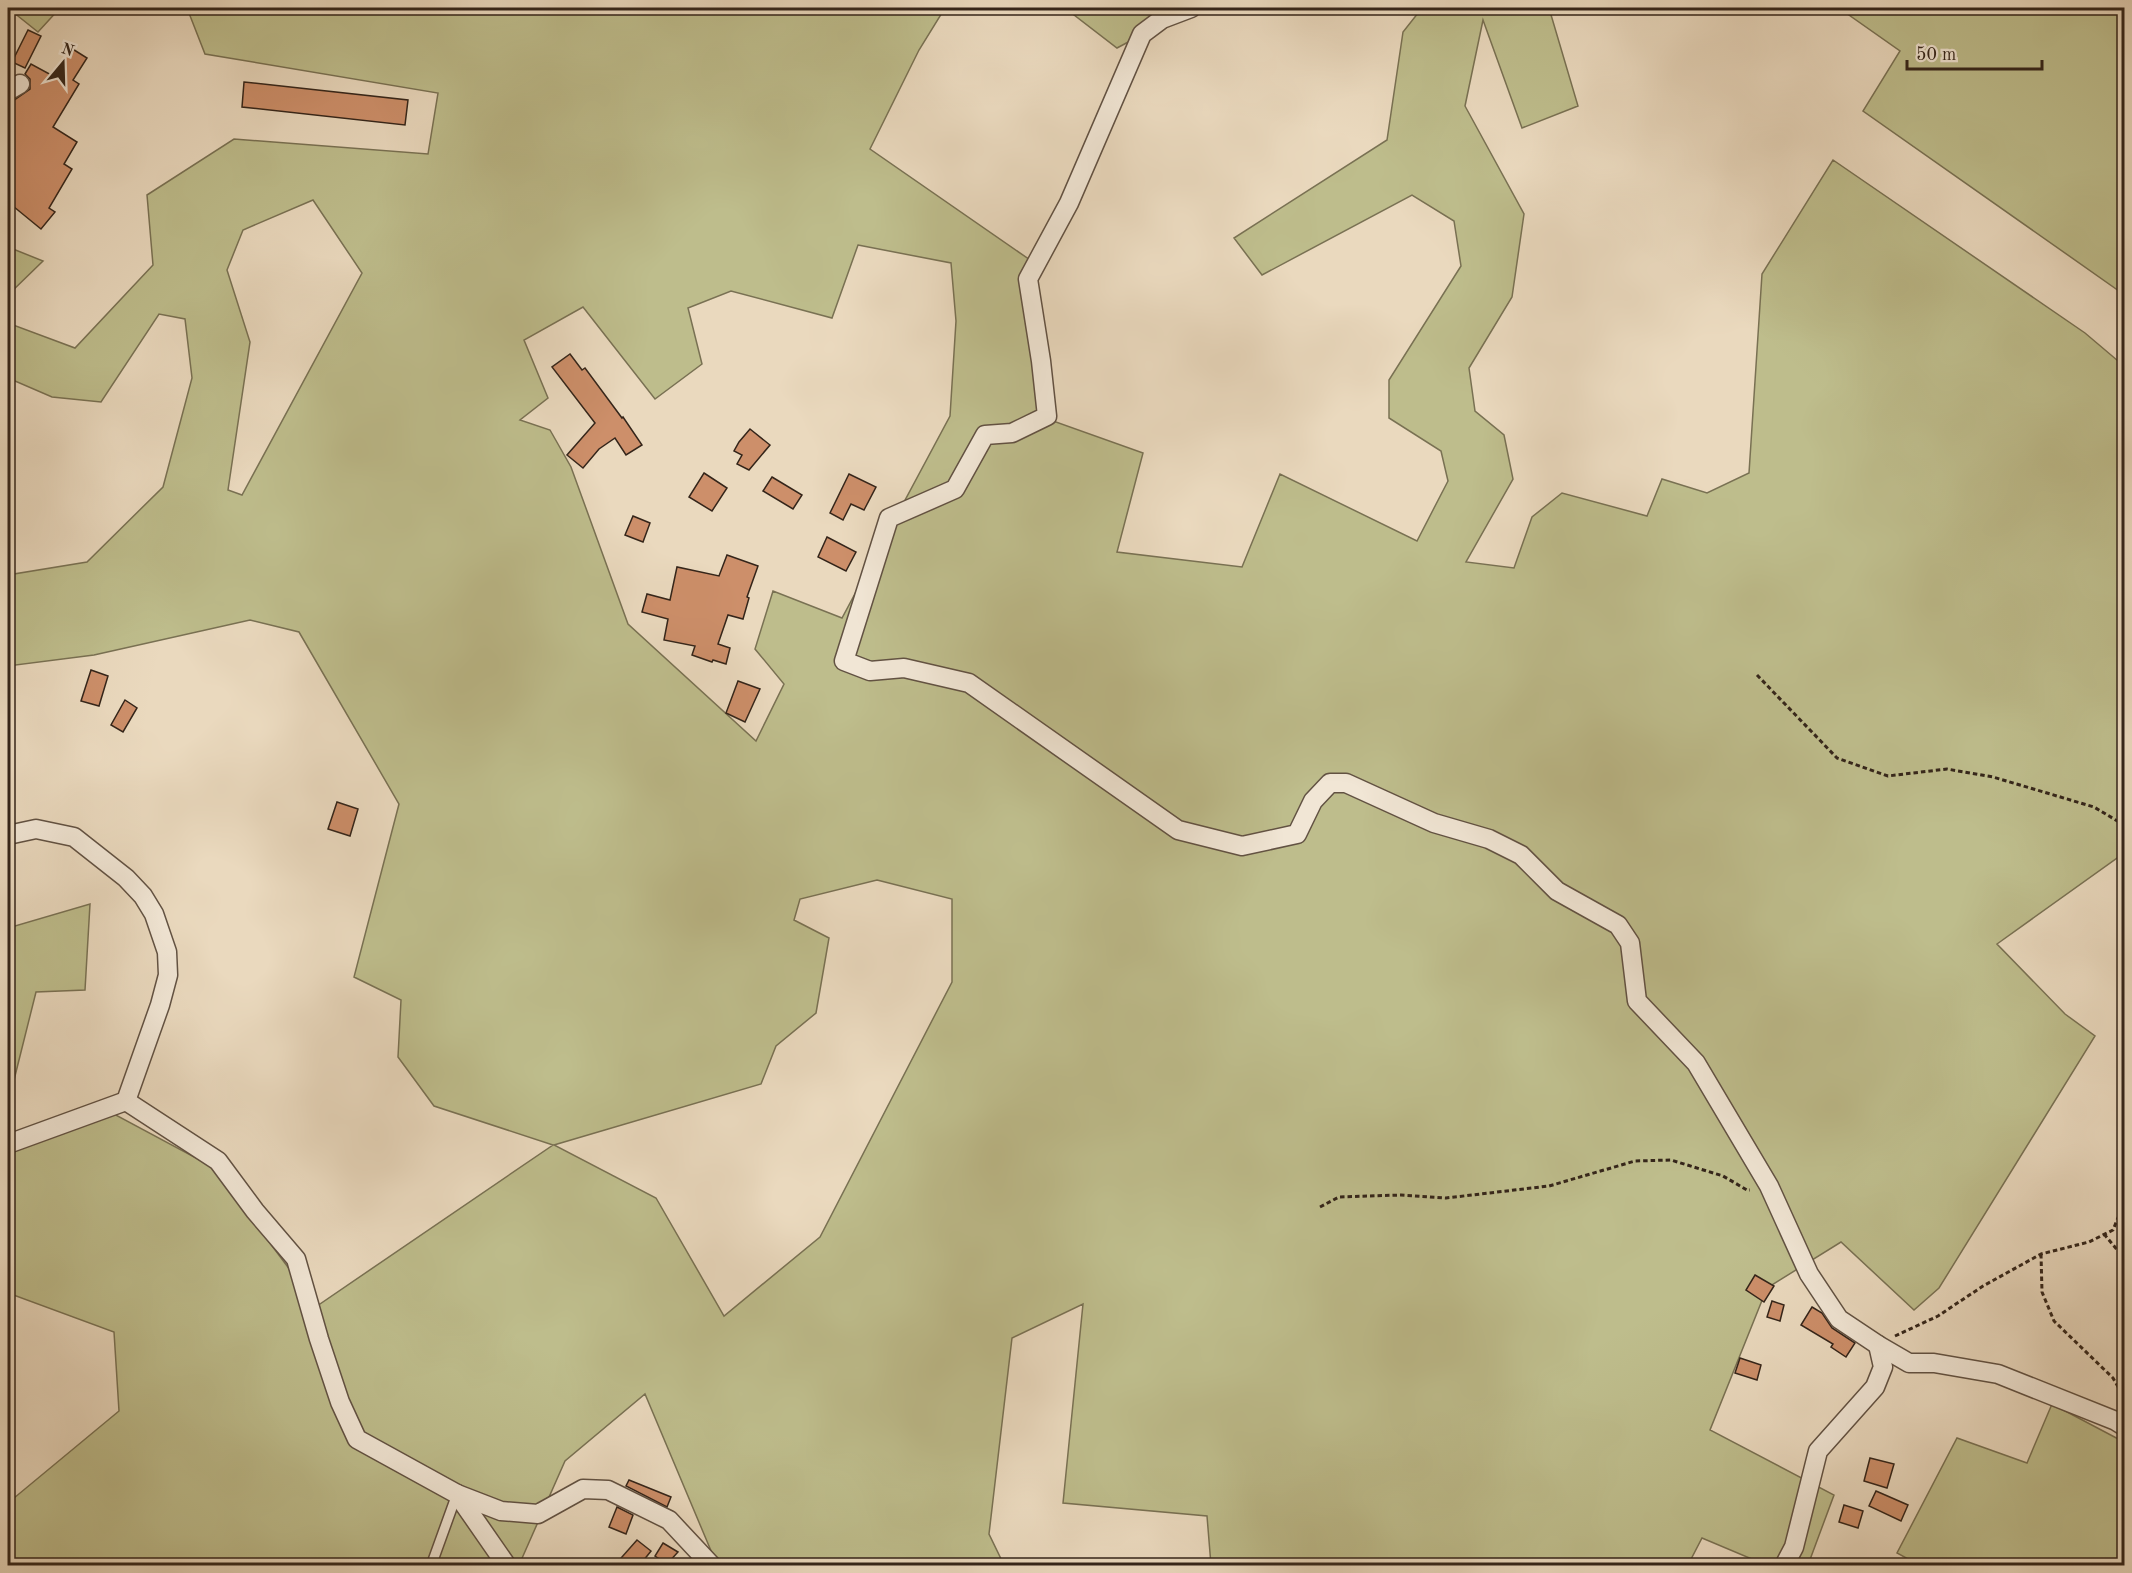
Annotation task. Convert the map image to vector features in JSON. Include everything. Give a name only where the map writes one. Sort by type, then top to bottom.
[{"type":"street","points":[[1191,8],[1162,19],[1142,34],[1069,203],[1028,279],[1047,416],[1012,433],[985,435],[955,489],[889,518],[844,661],[870,671],[904,668],[969,683],[1178,830],[1242,846],[1297,834],[1313,801],[1330,783],[1346,783],[1434,823],[1489,839],[1521,855],[1557,891],[1618,925],[1630,943],[1637,1001],[1696,1063],[1769,1186],[1809,1274],[1839,1319],[1909,1363],[1934,1363],[1998,1374],[2124,1426]]},
{"type":"street","points":[[8,835],[36,829],[74,837],[126,878],[143,896],[154,914],[167,952],[168,975],[160,1005],[126,1101]]},
{"type":"street","points":[[8,1144],[126,1101]]},
{"type":"street","points":[[126,1101],[218,1161],[255,1211],[296,1259],[340,1402],[357,1438],[457,1494],[501,1511],[538,1514],[582,1488],[608,1490],[669,1520],[712,1566]]},
{"type":"street","points":[[1784,1566],[1794,1547],[1818,1451],[1875,1387],[1883,1367],[1878,1345]]},
{"type":"street","points":[[457,1494],[507,1566]]},
{"type":"lane","points":[[431,1566],[457,1494]]},
{"type":"path","points":[[1757,675],[1837,758],[1888,776],[1947,769],[1993,777],[2094,807],[2124,825]]},
{"type":"path","points":[[2124,1058],[2124,1064]]},
{"type":"path","points":[[1320,1207],[1339,1197],[1401,1195],[1446,1198],[1549,1186],[1635,1161],[1671,1160],[1723,1176],[1747,1190],[1769,1186]]},
{"type":"path","points":[[1878,1345],[1938,1316],[1983,1286],[2041,1254],[2089,1242],[2114,1230],[2124,1203]]},
{"type":"path","points":[[2117,1220],[2124,1219]]},
{"type":"path","points":[[2104,1234],[2124,1258]]},
{"type":"path","points":[[2041,1254],[2042,1292],[2054,1321],[2113,1378],[2124,1397]]},
{"type":"shaded area","points":[[8,8],[60,8],[38,32]]},
{"type":"shaded area","points":[[187,8],[659,8],[664,13],[670,8],[945,8],[919,50],[870,149],[1033,262],[1053,421],[1143,453],[1117,552],[1242,567],[1280,474],[1417,541],[1448,481],[1441,451],[1389,418],[1389,380],[1461,266],[1454,221],[1412,195],[1262,275],[1234,238],[1387,140],[1403,32],[1422,8],[1549,8],[1578,106],[1522,128],[1483,20],[1465,106],[1524,214],[1512,297],[1469,368],[1475,411],[1504,435],[1513,479],[1466,562],[1514,568],[1532,517],[1562,493],[1647,516],[1662,479],[1707,493],[1749,473],[1762,274],[1833,160],[2085,333],[2124,366],[2124,853],[1997,944],[2065,1014],[2095,1036],[1939,1288],[1914,1310],[1841,1242],[1767,1288],[1710,1430],[1834,1495],[1808,1565],[1766,1565],[1702,1538],[1688,1565],[1211,1565],[1207,1516],[1063,1503],[1083,1304],[1012,1338],[989,1534],[1004,1565],[717,1565],[645,1394],[565,1461],[519,1565],[8,1565],[8,1503],[119,1411],[114,1332],[8,1293],[8,1150],[101,1107],[213,1167],[317,1306],[553,1145],[434,1106],[398,1057],[401,1000],[354,977],[399,804],[299,632],[250,620],[94,655],[8,666],[8,575],[87,562],[163,487],[192,378],[185,319],[159,314],[101,402],[52,397],[8,378],[8,323],[75,348],[153,265],[147,195],[234,139],[428,154],[438,93],[205,54]],"holes":[[[313,200],[362,273],[242,495],[228,490],[250,342],[227,270],[243,230]],[[858,245],[951,263],[956,321],[950,416],[842,618],[773,591],[755,649],[784,684],[756,741],[628,624],[571,467],[550,430],[520,420],[548,398],[524,340],[583,307],[655,399],[702,364],[688,308],[731,291],[832,318]],[[877,880],[952,899],[952,982],[820,1237],[724,1316],[656,1198],[554,1145],[761,1084],[776,1046],[816,1013],[829,938],[794,920],[800,899]]]},
{"type":"shaded area","points":[[1065,8],[1192,8],[1117,48]]},
{"type":"shaded area","points":[[1839,8],[2124,8],[2124,285],[2119,291],[1863,111],[1900,51]]},
{"type":"shaded area","points":[[8,247],[43,261],[8,295]]},
{"type":"shaded area","points":[[90,904],[85,990],[36,992],[12,1088],[8,1087],[8,928]]},
{"type":"shaded area","points":[[2052,1404],[2124,1442],[2124,1565],[1919,1565],[1897,1553],[1957,1438],[2027,1463]]},
{"type":"building","points":[[28,30],[41,36],[25,68],[12,62]]},
{"type":"building","points":[[71,48],[87,58],[73,80],[79,84],[53,127],[77,142],[64,164],[72,169],[49,208],[55,212],[41,229],[8,202],[8,109],[13,101],[30,89],[30,79],[25,74],[31,64],[53,76]]},
{"type":"building","points":[[244,82],[408,100],[405,125],[242,107]]},
{"type":"building","points":[[570,354],[582,370],[585,368],[642,445],[626,455],[615,438],[599,449],[583,468],[567,455],[595,423],[552,367]]},
{"type":"building","points":[[750,429],[770,445],[749,470],[737,464],[742,455],[734,451]]},
{"type":"building","points":[[704,473],[727,488],[712,511],[689,497]]},
{"type":"building","points":[[849,474],[876,487],[864,510],[851,504],[843,520],[830,513]]},
{"type":"building","points":[[772,477],[802,495],[793,509],[763,491]]},
{"type":"building","points":[[633,516],[650,523],[643,542],[625,535]]},
{"type":"building","points":[[827,537],[856,552],[846,571],[818,557]]},
{"type":"building","points":[[727,555],[758,566],[747,597],[749,598],[743,619],[728,615],[718,644],[730,648],[726,664],[692,655],[695,646],[664,640],[668,619],[642,612],[647,594],[670,600],[677,567],[719,576]]},
{"type":"building","points":[[91,670],[108,676],[99,706],[81,701]]},
{"type":"building","points":[[738,681],[760,689],[745,722],[726,713]]},
{"type":"building","points":[[125,700],[137,708],[123,732],[111,725]]},
{"type":"building","points":[[337,802],[358,809],[350,836],[328,829]]},
{"type":"building","points":[[1755,1275],[1774,1286],[1764,1302],[1746,1290]]},
{"type":"building","points":[[1772,1301],[1784,1305],[1780,1321],[1767,1317]]},
{"type":"building","points":[[1812,1307],[1822,1313],[1832,1328],[1855,1343],[1846,1357],[1831,1347],[1833,1344],[1801,1325]]},
{"type":"building","points":[[1740,1358],[1761,1365],[1757,1380],[1735,1373]]},
{"type":"building","points":[[1870,1458],[1894,1464],[1887,1488],[1864,1481]]},
{"type":"building","points":[[629,1480],[671,1497],[667,1507],[626,1486]]},
{"type":"building","points":[[1876,1491],[1908,1505],[1901,1521],[1869,1506]]},
{"type":"building","points":[[1844,1505],[1863,1511],[1858,1528],[1839,1522]]},
{"type":"building","points":[[617,1507],[633,1515],[626,1534],[609,1527]]},
{"type":"building","points":[[637,1540],[651,1551],[639,1566],[614,1566]]},
{"type":"building","points":[[663,1543],[678,1552],[667,1564],[655,1556]]}]
